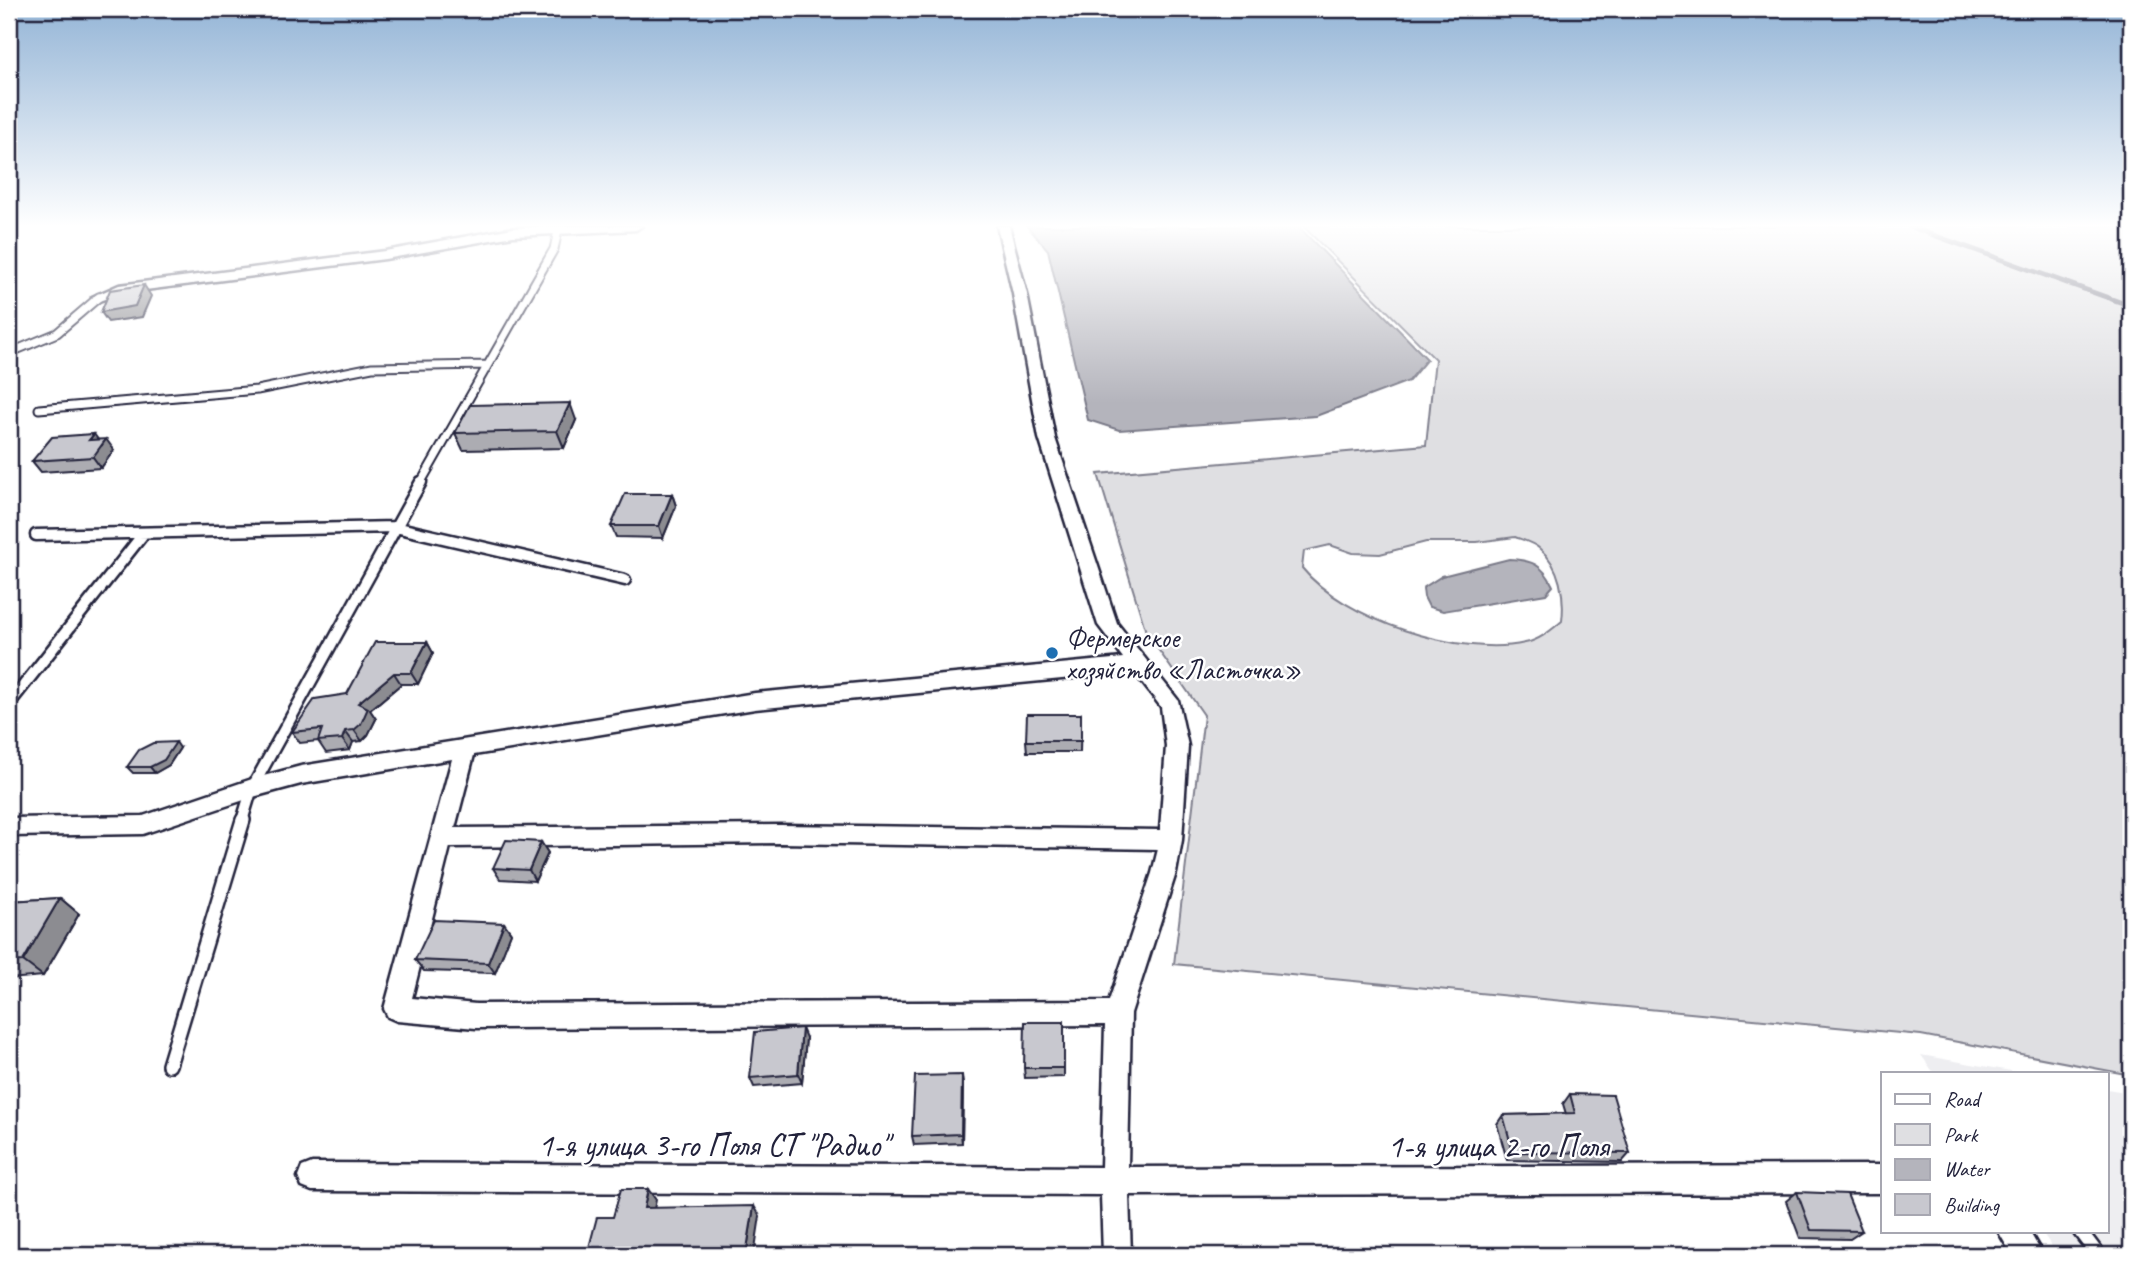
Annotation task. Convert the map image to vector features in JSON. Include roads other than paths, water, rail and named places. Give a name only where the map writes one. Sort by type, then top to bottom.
[{"type":"street","points":[[99,297],[119,289],[150,285]]},
{"type":"street","points":[[1018,285],[1047,438],[1108,625],[1171,705],[1177,746],[1171,840],[1164,873],[1118,1013],[1114,1181],[1117,1255]]},
{"type":"street","points":[[9,827],[143,825],[252,788],[301,775],[755,701],[1138,664]]},
{"type":"street","points":[[465,748],[397,1009],[476,1016],[1118,1013]]},
{"type":"street","points":[[441,838],[780,834],[1171,840]]},
{"type":"street","name":"1-я улица 3-го Поля СТ \"Радио\"","points":[[312,1177],[1114,1181]]},
{"type":"street","name":"1-я улица 2-го Поля","points":[[1114,1181],[1881,1179]]},
{"type":"street","points":[[2013,1232],[2029,1255]]},
{"type":"lane","points":[[169,1065],[252,788],[395,527],[534,285]]},
{"type":"lane","points":[[9,352],[57,333],[99,297]]},
{"type":"lane","points":[[39,409],[257,390],[372,367],[488,365]]},
{"type":"lane","points":[[36,535],[395,527],[625,580]]},
{"type":"lane","points":[[9,704],[144,533]]},
{"type":"lane","points":[[2081,1232],[2098,1255]]},
{"type":"water","points":[[1056,285],[1355,285],[1427,359],[1409,381],[1316,416],[1119,430],[1088,420]]},
{"type":"water","points":[[1509,559],[1536,565],[1553,586],[1546,594],[1443,611],[1429,607],[1423,588],[1442,576]]},
{"type":"waterway","points":[[2072,285],[2131,306]]},
{"type":"place","name":"Фермерское хозяйство «Ласточка»","points":[[1052,653]]}]
